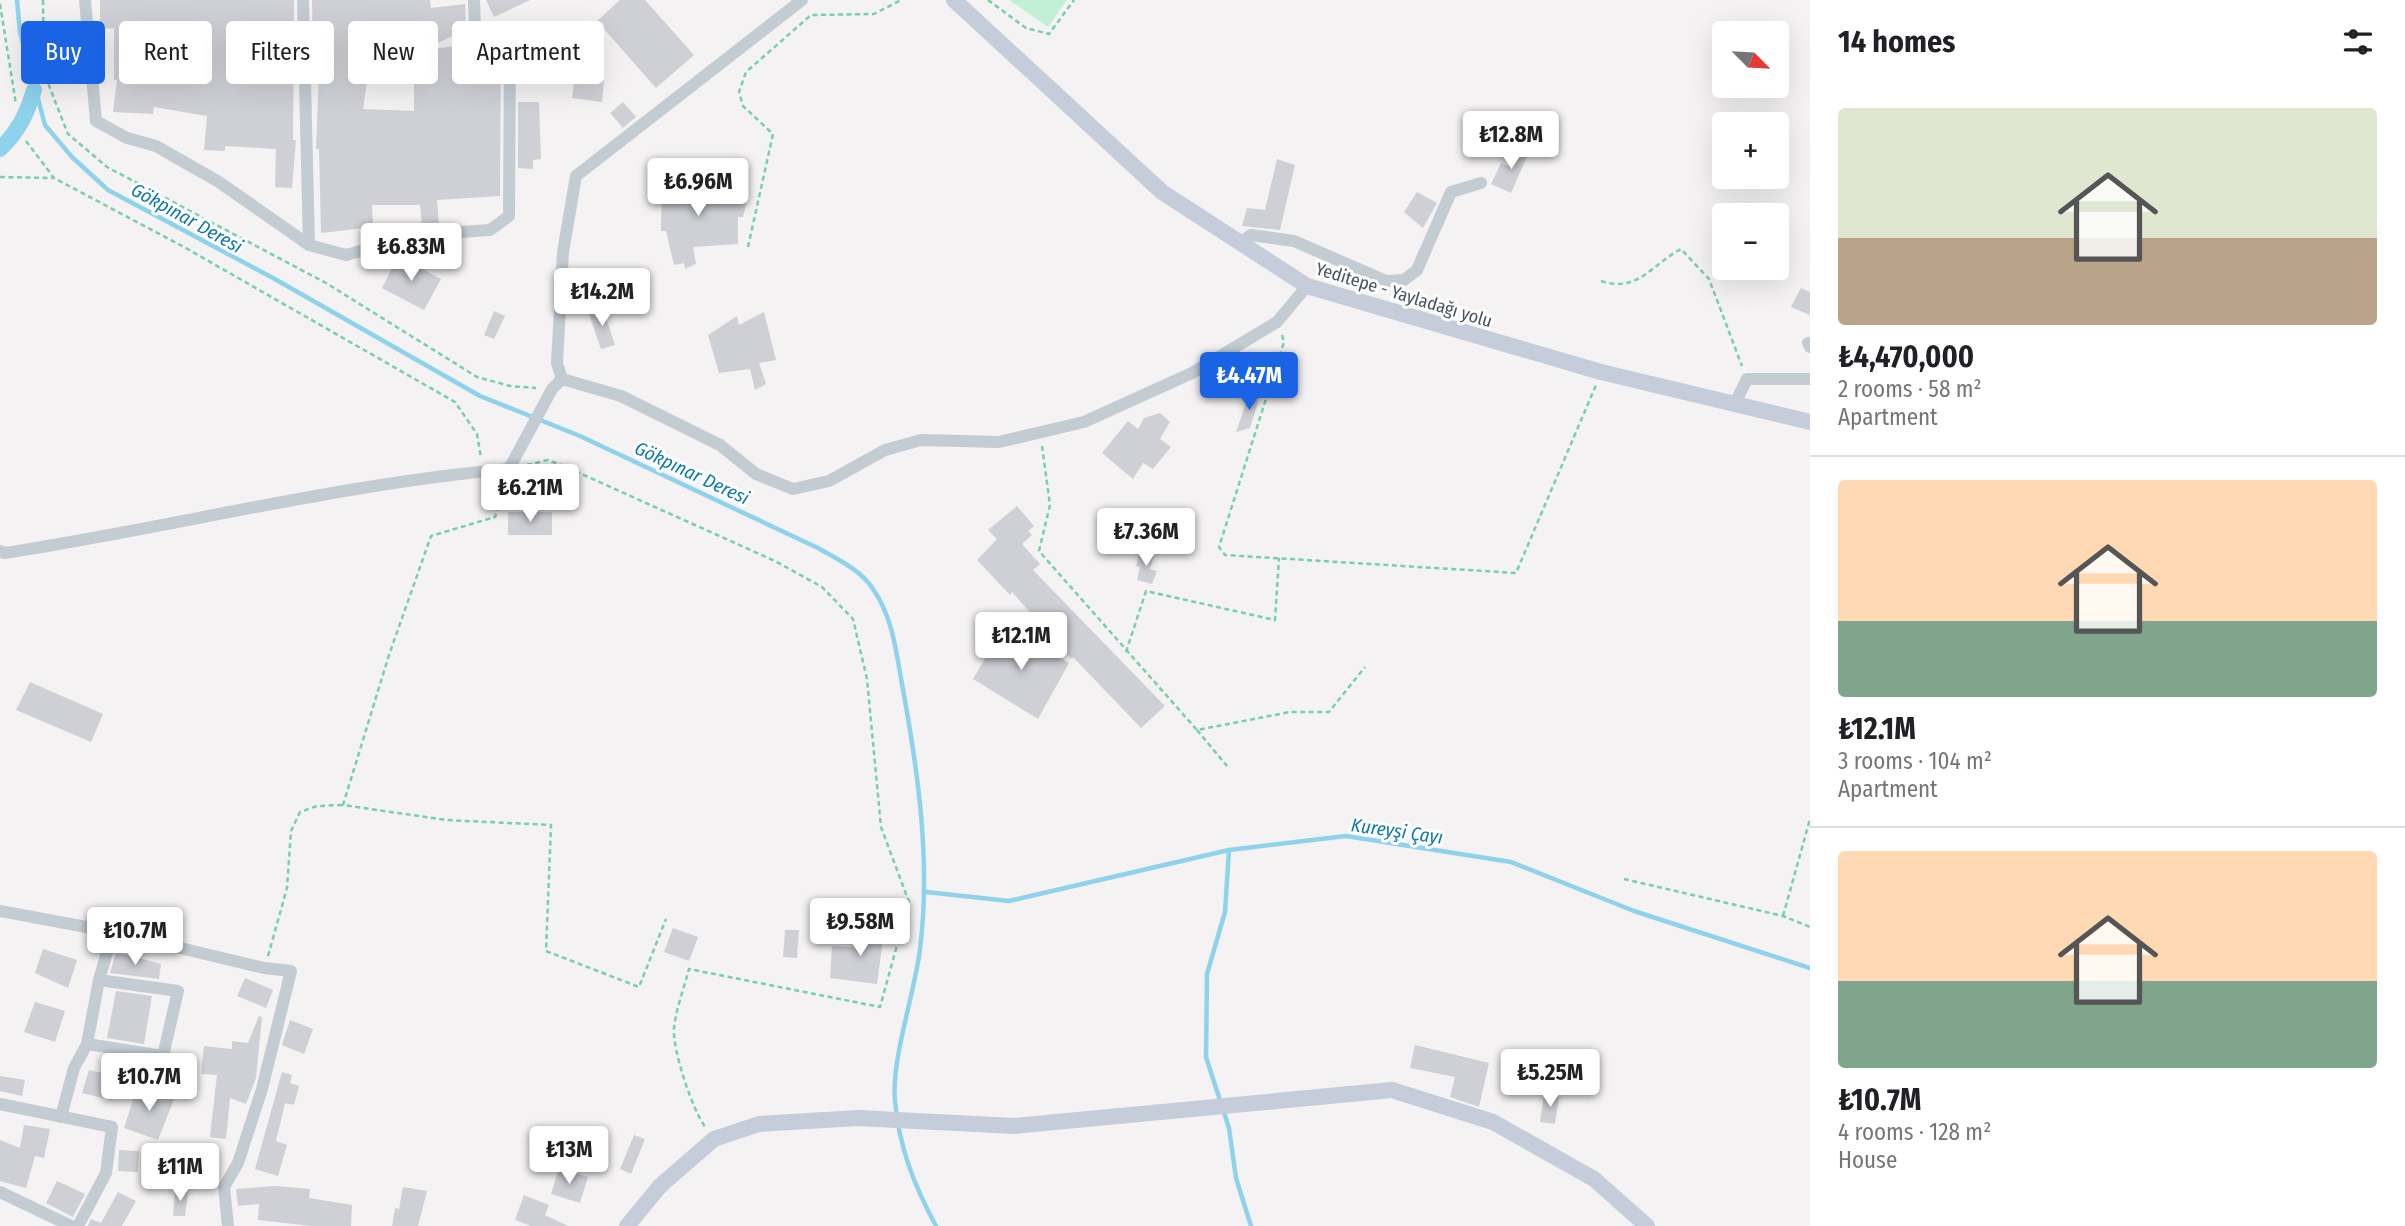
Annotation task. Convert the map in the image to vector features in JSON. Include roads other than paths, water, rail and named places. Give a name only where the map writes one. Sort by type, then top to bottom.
[{"type":"street","points":[[85,0],[96,121],[127,138],[156,146],[219,182],[309,245],[346,255],[417,235],[490,230],[509,216],[510,32],[475,30],[474,0]]},
{"type":"street","points":[[303,0],[309,245]]},
{"type":"street","points":[[562,379],[557,363],[564,252],[576,176],[802,0]]},
{"type":"street","name":"Yeditepe - Yayladağı yolu","points":[[954,0],[1162,192],[1307,286],[1601,372],[1810,422]]},
{"type":"street","points":[[1241,243],[1251,235],[1294,241],[1387,281],[1404,280],[1417,270],[1451,192],[1481,183]]},
{"type":"street","points":[[562,379],[621,396],[720,445],[756,474],[793,489],[829,481],[885,450],[921,440],[999,442],[1084,422],[1192,373],[1277,322],[1307,286]]},
{"type":"street","points":[[1,554],[107,537],[210,514],[509,469],[552,389],[562,379]]},
{"type":"street","points":[[1734,405],[1747,379],[1810,379]]},
{"type":"street","points":[[0,911],[113,932],[264,968],[291,971],[262,1089],[238,1163],[224,1188],[228,1226]]},
{"type":"street","points":[[61,1117],[74,1068],[87,1044],[99,980],[113,932]]},
{"type":"street","points":[[87,1044],[163,1056],[175,1012],[178,991],[99,980]]},
{"type":"street","points":[[627,1226],[660,1186],[714,1139],[760,1124],[858,1118],[945,1125],[1014,1126],[1392,1090],[1493,1122],[1594,1179],[1647,1226]]},
{"type":"street","points":[[0,1104],[112,1127],[106,1173],[78,1226]]},
{"type":"street","points":[[0,1192],[71,1226]]},
{"type":"waterway","name":"Gökpınar Deresi","points":[[17,0],[20,32],[45,125],[72,157],[108,190],[273,278],[480,396],[580,436],[818,548],[868,582],[880,600],[893,635],[918,783],[923,849],[923,916],[917,966],[900,1046],[895,1101],[900,1134],[909,1165],[936,1226]]},
{"type":"waterway","points":[[0,149],[21,122],[34,90]]},
{"type":"waterway","name":"Kureyşi Çayı","points":[[926,892],[1009,901],[1229,850],[1346,836],[1511,862],[1634,911],[1810,968]]},
{"type":"waterway","points":[[1229,850],[1225,912],[1207,974],[1206,1057],[1229,1128],[1236,1178],[1251,1226]]}]
